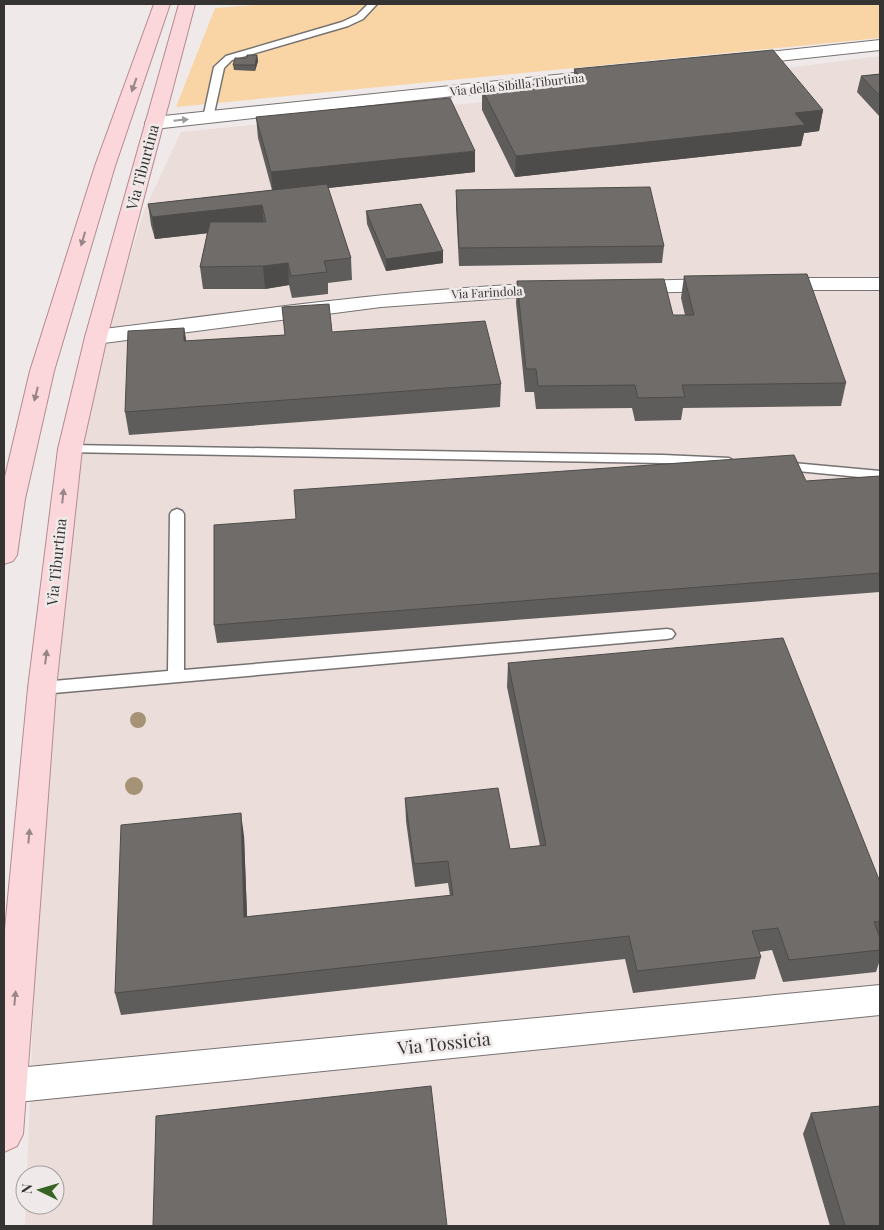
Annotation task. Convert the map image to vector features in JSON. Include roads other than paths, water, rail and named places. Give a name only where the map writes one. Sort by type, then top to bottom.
[{"type":"main road","points":[[4,555],[12,499],[42,371],[105,166],[162,4]]},
{"type":"main road","name":"Via Tiburtina","points":[[4,1134],[42,688],[70,449],[96,337],[187,4]]},
{"type":"main road","points":[[161,96],[203,4]]},
{"type":"street","points":[[729,62],[880,45]]},
{"type":"street","name":"Via della Sibilla Tiburtina","points":[[154,123],[631,72]]},
{"type":"street","points":[[607,288],[880,284]]},
{"type":"street","name":"Via Farindola","points":[[96,337],[406,298],[478,292],[567,289]]},
{"type":"street","name":"Via Tossicia","points":[[7,1086],[880,1000]]},
{"type":"lane","points":[[208,118],[219,67],[229,58],[345,24],[360,17],[373,4]]},
{"type":"lane","points":[[70,449],[663,459],[744,463]]},
{"type":"lane","points":[[773,466],[880,475]]},
{"type":"lane","points":[[176,676],[177,514]]},
{"type":"lane","points":[[42,688],[667,634]]}]
